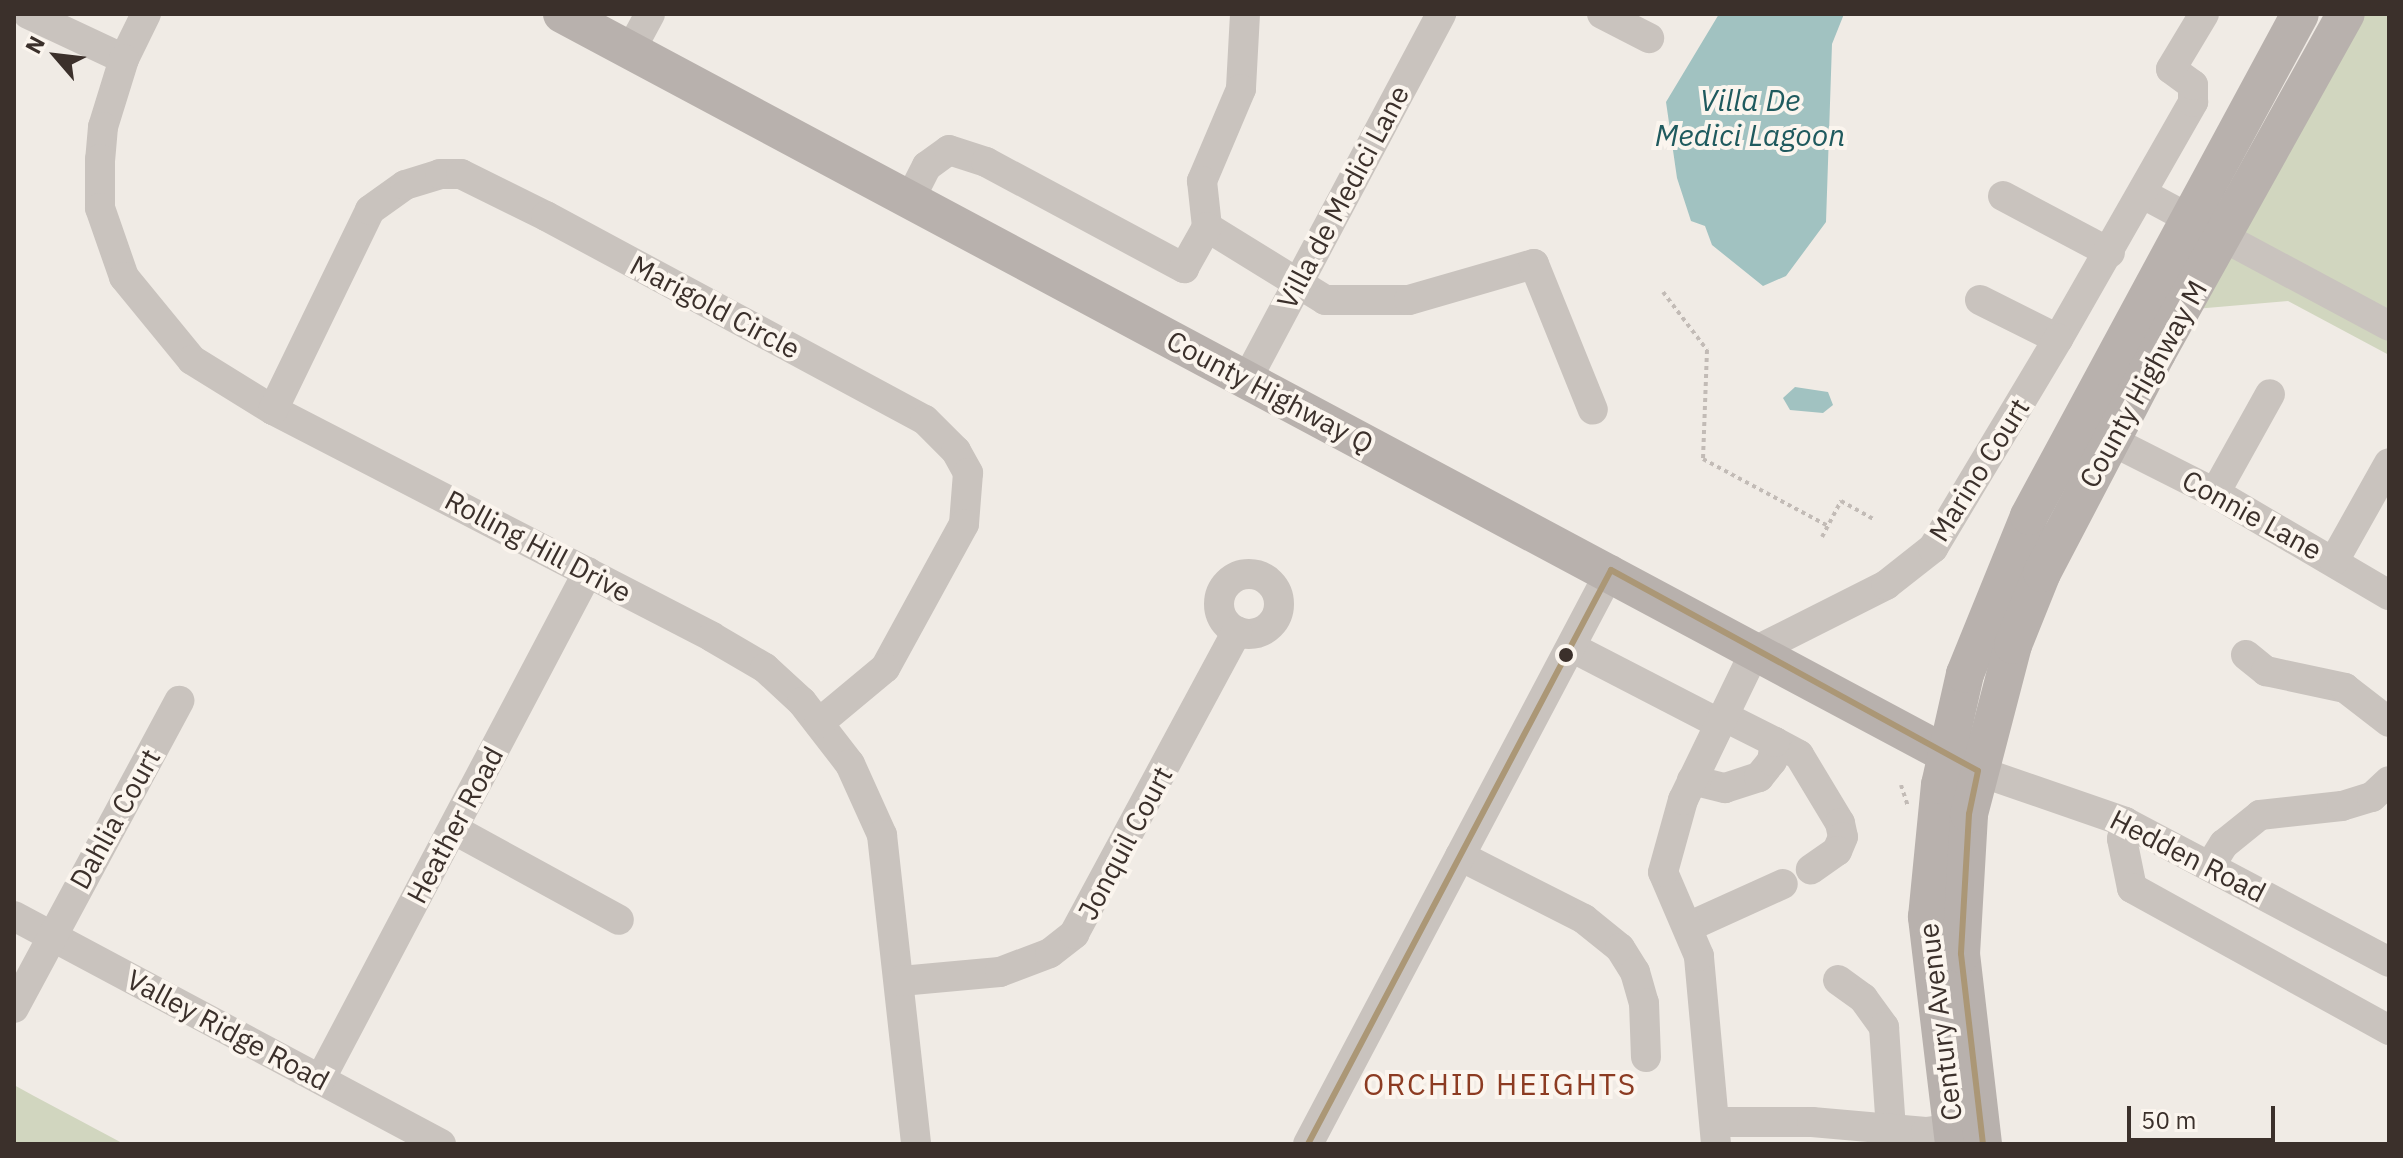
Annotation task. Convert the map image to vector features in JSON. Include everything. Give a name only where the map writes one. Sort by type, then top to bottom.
[{"type":"main road","name":"County Highway Q","points":[[562,14],[1246,381],[1611,570],[1961,764]]},
{"type":"main road","name":"County Highway M","points":[[1961,764],[1965,674],[2003,572],[2073,431],[2300,14]]},
{"type":"main road","name":"County Highway M","points":[[1961,764],[2028,605],[2112,441],[2346,14]]},
{"type":"main road","name":"Century Avenue","points":[[1961,764],[1927,917],[1963,1139]]},
{"type":"street","points":[[28,14],[124,59]]},
{"type":"street","name":"Rolling Hill Drive","points":[[146,14],[124,59],[103,127],[100,159],[100,208],[124,277],[181,351],[273,410],[588,572],[765,668],[819,723],[850,764],[882,835],[901,981],[916,1144]]},
{"type":"street","points":[[630,51],[650,14]]},
{"type":"street","points":[[910,199],[927,166],[949,150],[986,162],[1184,268],[1207,227],[1202,181],[1241,89],[1245,14]]},
{"type":"street","name":"Villa de Medici Lane","points":[[1246,381],[1441,14]]},
{"type":"street","points":[[1602,14],[1649,38]]},
{"type":"street","name":"Marino Court","points":[[1755,651],[1886,585],[1933,548],[2145,195],[2193,102],[2193,85],[2171,69],[2204,14]]},
{"type":"street","name":"Marigold Circle","points":[[273,410],[370,210],[405,185],[440,174],[461,174],[546,216],[925,420],[956,451],[968,473],[964,524],[885,668],[819,723]]},
{"type":"street","points":[[2145,195],[2389,326]]},
{"type":"street","points":[[2003,196],[2110,253]]},
{"type":"street","points":[[1207,227],[1325,300],[1409,300],[1534,264],[1593,410]]},
{"type":"street","points":[[1980,300],[2058,339]]},
{"type":"street","points":[[2215,493],[2270,394]]},
{"type":"street","name":"Connie Lane","points":[[2112,441],[2215,493],[2389,595]]},
{"type":"street","points":[[2334,561],[2389,463]]},
{"type":"street","points":[[1308,1144],[1611,570]]},
{"type":"street","name":"Heather Road","points":[[321,1078],[588,572]]},
{"type":"street","name":"Jonquil Court","points":[[901,981],[1000,972],[1050,953],[1074,934],[1237,631]]},
{"type":"street","points":[[1571,647],[1799,755],[1840,823],[1843,837],[1837,851],[1811,869]]},
{"type":"street","points":[[1755,651],[1671,830],[1663,872],[1699,956],[1716,1133],[1963,1139]]},
{"type":"street","points":[[2246,655],[2266,671],[2345,688],[2389,722]]},
{"type":"street","name":"Dahlia Court","points":[[14,1008],[179,701]]},
{"type":"street","points":[[1692,780],[1725,788],[1759,777],[1772,761],[1775,742]]},
{"type":"street","name":"Hedden Road","points":[[1961,764],[2125,822],[2389,962]]},
{"type":"street","points":[[2210,866],[2224,844],[2260,815],[2342,806],[2372,797],[2389,781]]},
{"type":"street","points":[[2125,822],[2122,839],[2132,888],[2389,1030]]},
{"type":"street","points":[[453,829],[619,920]]},
{"type":"street","points":[[1460,856],[1584,919],[1620,948],[1635,972],[1644,1003],[1646,1057]]},
{"type":"street","points":[[1688,927],[1783,884]]},
{"type":"street","name":"Valley Ridge Road","points":[[14,916],[441,1144]]},
{"type":"street","points":[[1838,980],[1863,998],[1884,1027],[1892,1137]]},
{"type":"path","points":[[1663,292],[1707,350],[1703,459],[1828,526]]},
{"type":"path","points":[[1822,537],[1841,501],[1874,519]]},
{"type":"path","points":[[1901,785],[1908,807]]},
{"type":"green space","points":[[2346,14],[2389,14],[2389,355],[2288,301],[2183,310]]},
{"type":"green space","points":[[14,1085],[34,1096],[124,1144],[14,1144]]},
{"type":"water","name":"Villa De Medici Lagoon","points":[[1719,14],[1844,14],[1832,44],[1826,222],[1786,276],[1763,286],[1712,245],[1705,226],[1691,221],[1677,178],[1666,102]]},
{"type":"water","points":[[1795,387],[1828,392],[1833,405],[1823,413],[1790,410],[1783,398]]},
{"type":"transit line","points":[[1308,1144],[1611,570],[1978,771],[1969,814],[1961,954],[1983,1144]]},
{"type":"district","name":"ORCHID HEIGHTS","points":[[1500,1084]]}]
